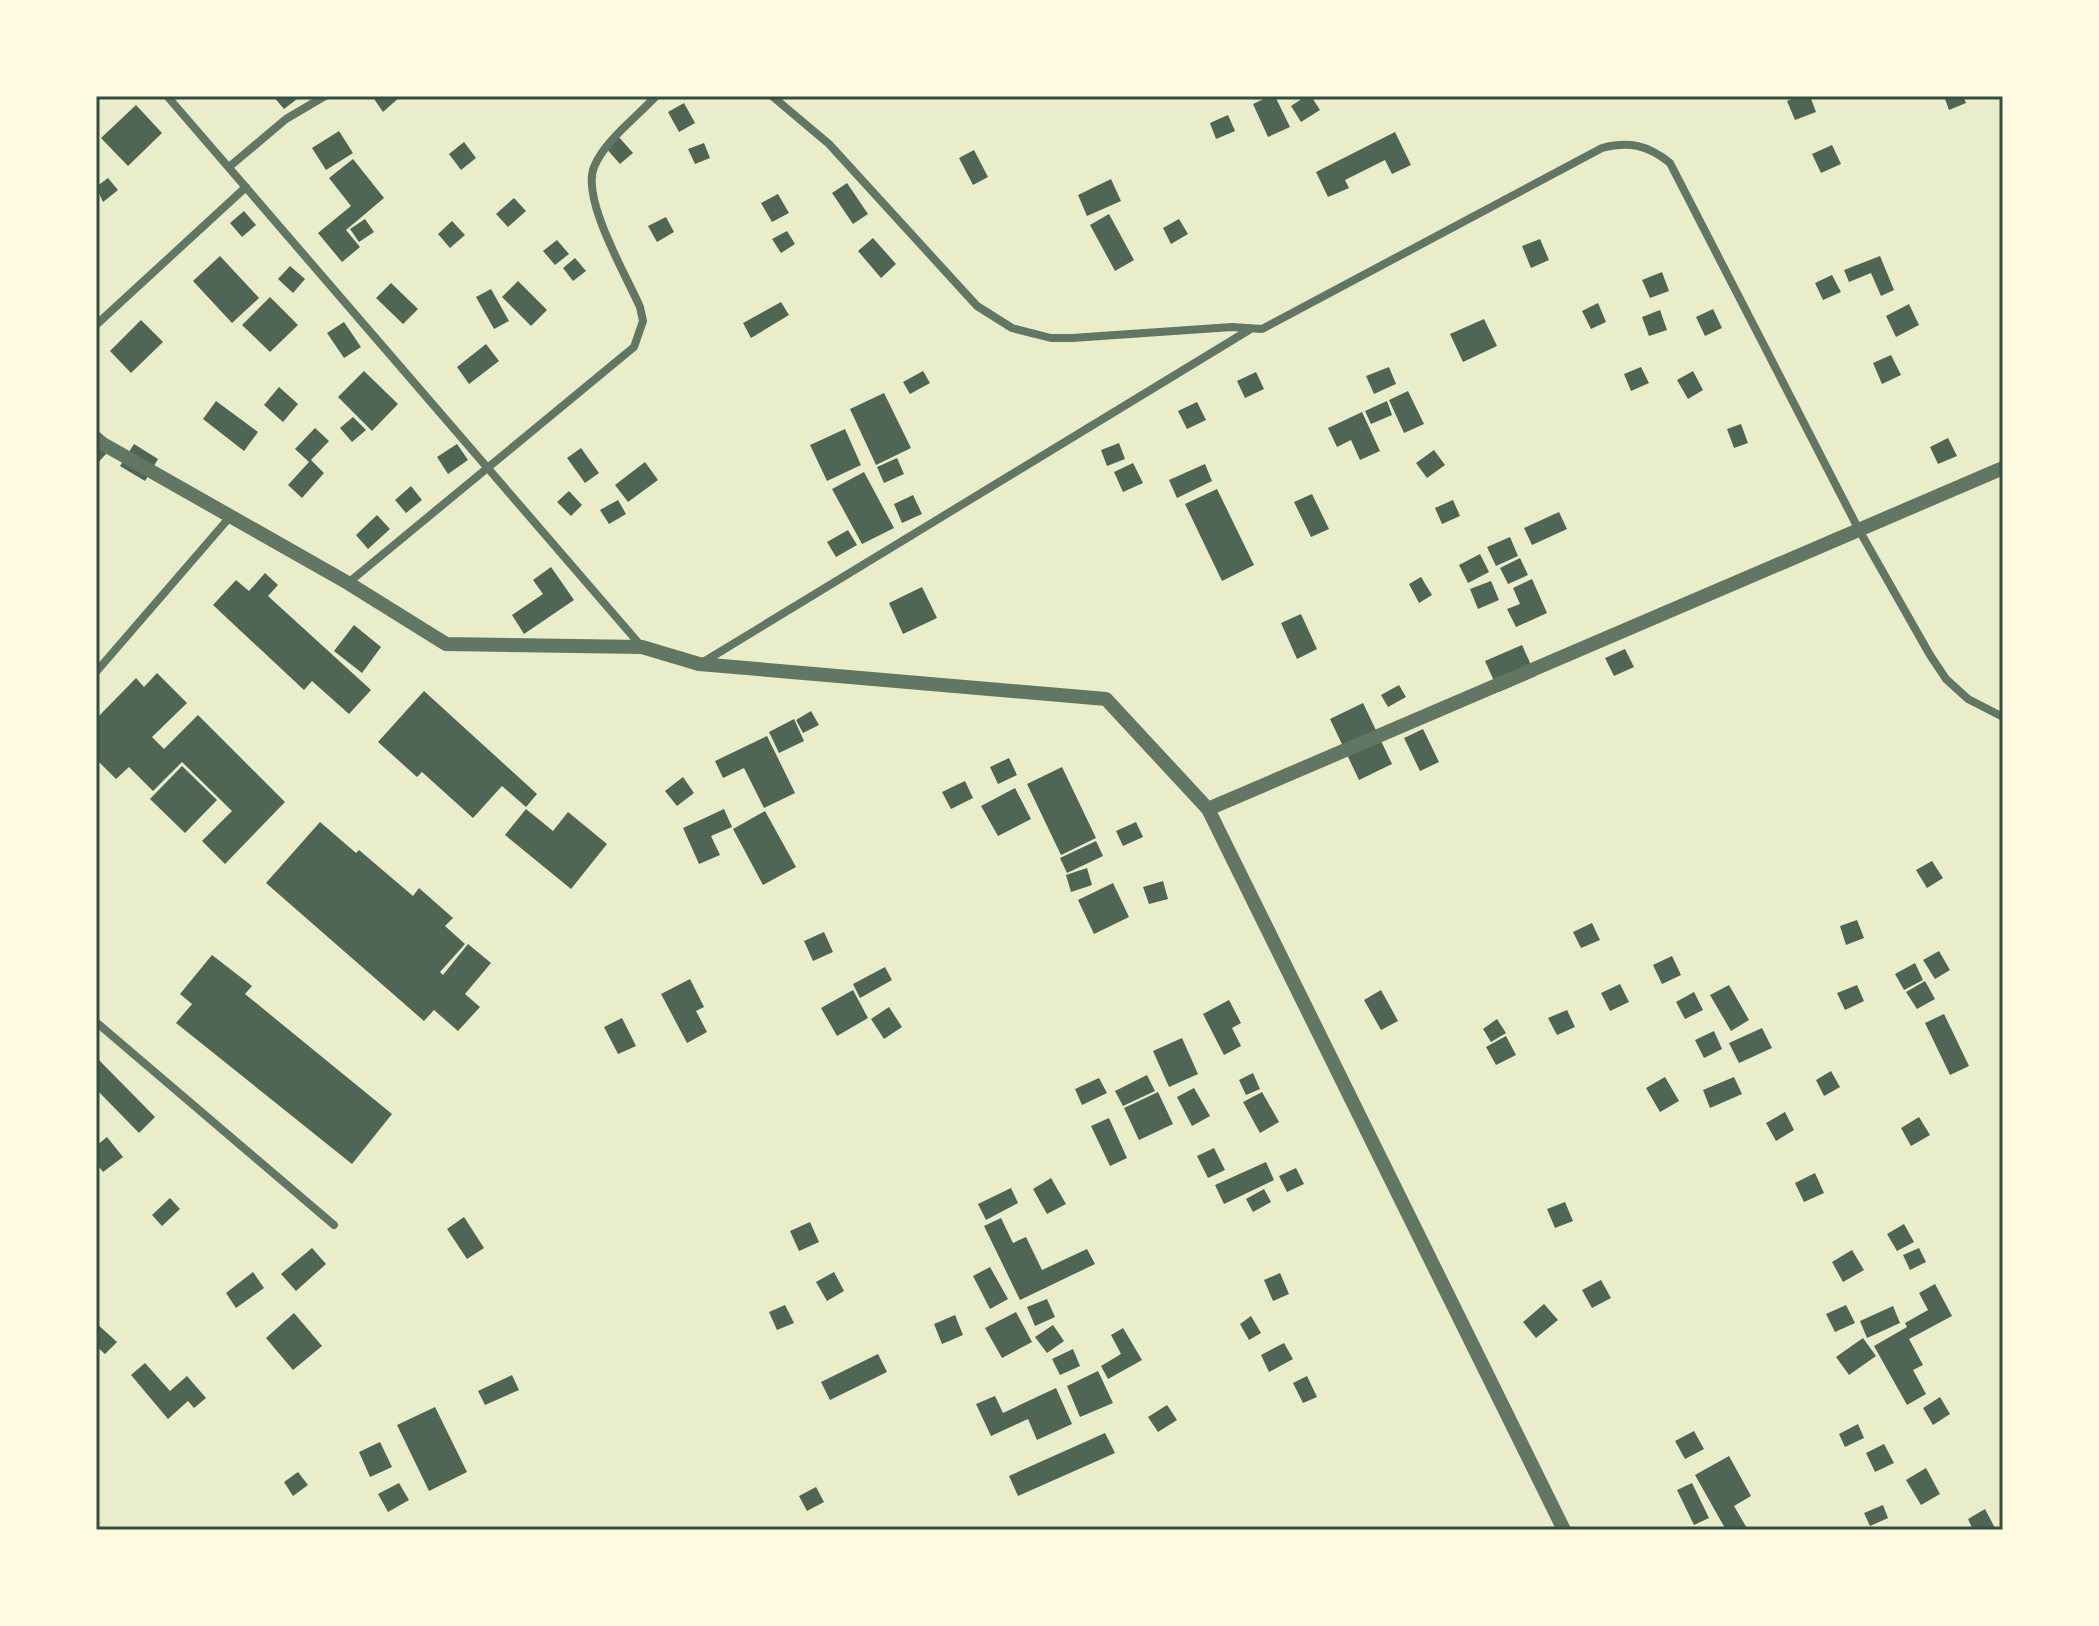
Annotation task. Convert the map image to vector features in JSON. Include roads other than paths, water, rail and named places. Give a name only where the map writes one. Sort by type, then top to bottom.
[{"type":"street","points":[[167,96],[642,647]]},
{"type":"street","points":[[229,167],[286,119],[325,96]]},
{"type":"street","points":[[348,583],[624,357],[641,335],[640,307],[594,203],[591,177],[602,153],[656,96]]},
{"type":"street","points":[[772,96],[829,144],[977,306],[1012,328],[1051,338],[1232,327],[1249,330]]},
{"type":"street","points":[[699,664],[1249,330],[1275,323],[1602,148],[1620,144],[1638,145],[1655,151],[1670,163],[1859,530],[1946,679],[1968,699],[2003,717]]},
{"type":"street","points":[[96,325],[246,187]]},
{"type":"street","points":[[96,440],[348,583],[446,644],[642,647],[699,664],[1106,699],[1208,809],[1564,1530]]},
{"type":"street","points":[[1208,809],[2003,468]]},
{"type":"street","points":[[96,672],[229,518]]},
{"type":"street","points":[[96,1022],[334,1225]]}]
